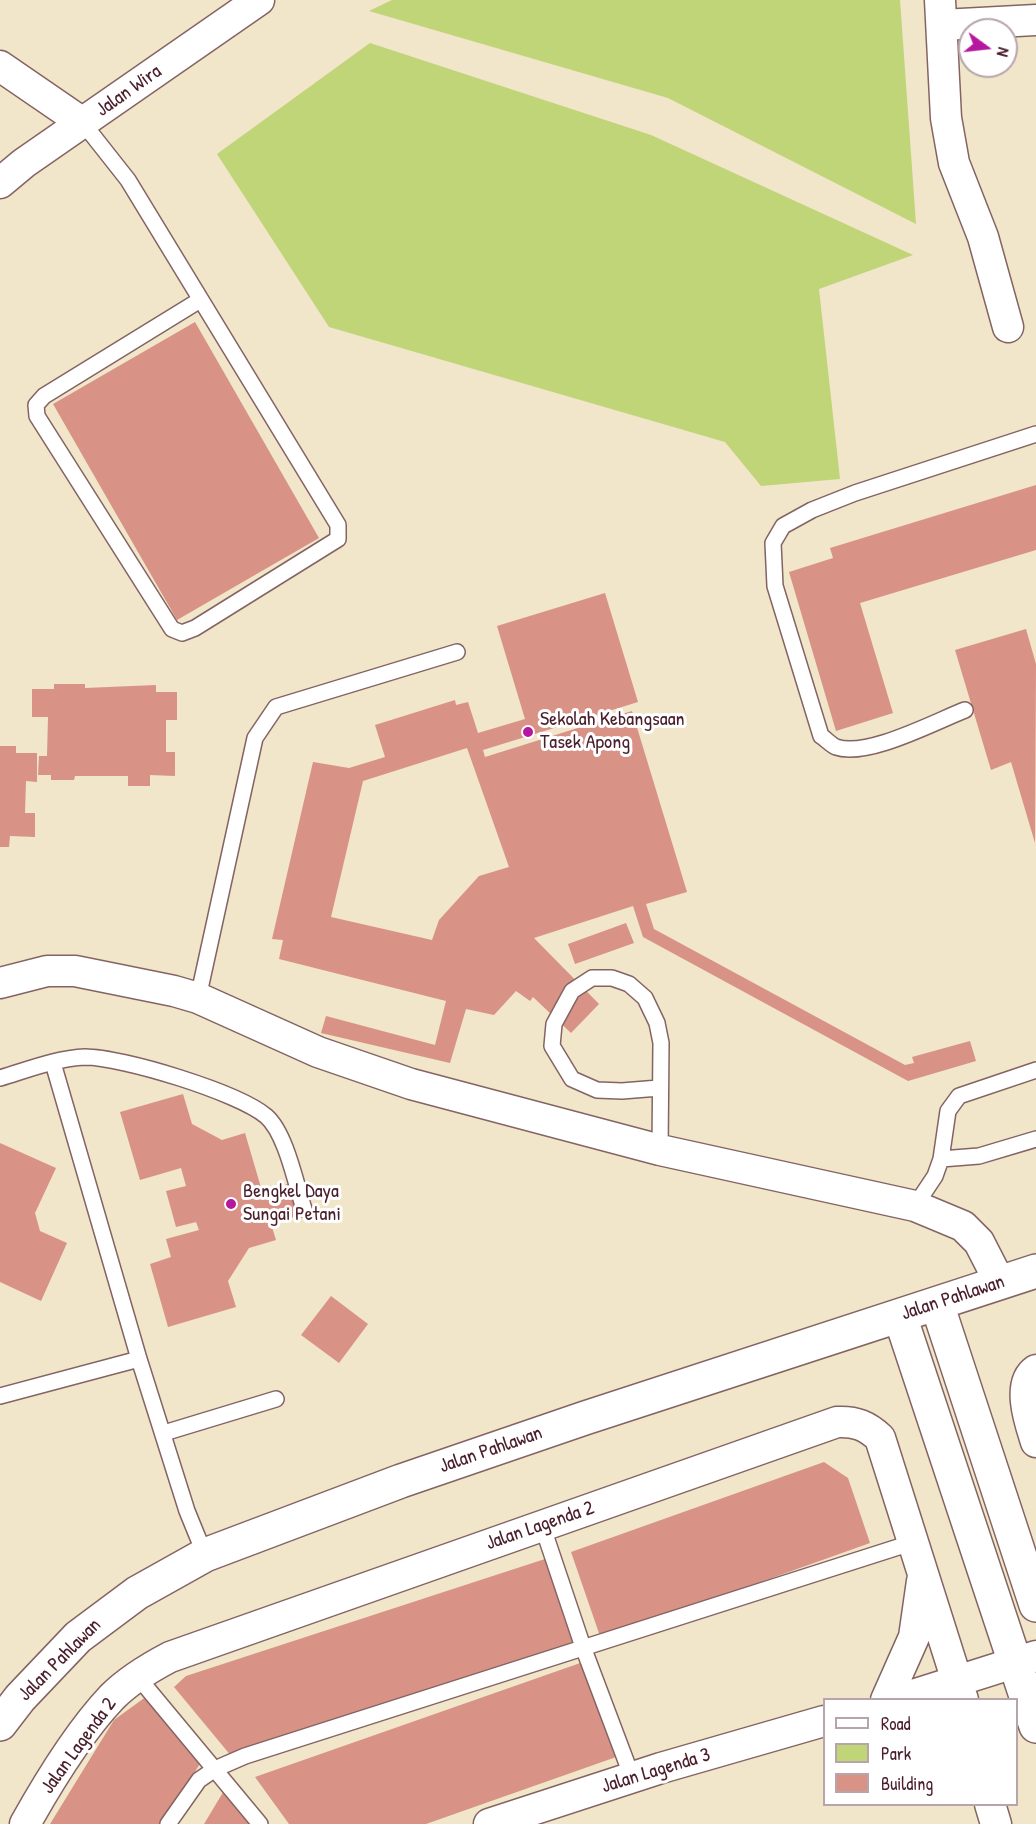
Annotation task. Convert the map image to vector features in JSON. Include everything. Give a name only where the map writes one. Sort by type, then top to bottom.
[{"type":"street","name":"Jalan Wira","points":[[0,183],[24,163],[259,0]]},
{"type":"street","points":[[1008,327],[983,237],[954,164],[946,118],[941,12],[1036,20]]},
{"type":"street","points":[[0,66],[83,123]]},
{"type":"street","points":[[0,983],[47,970],[75,970],[114,976],[198,999],[318,1052],[411,1084],[660,1150],[915,1206],[963,1226],[979,1242],[1000,1283]]},
{"type":"street","name":"Jalan Pahlawan","points":[[0,1724],[20,1698],[78,1637],[137,1593],[205,1555],[401,1481],[585,1418],[1036,1271]]},
{"type":"street","points":[[937,1304],[1036,1605]]},
{"type":"street","points":[[900,1316],[1026,1659],[1036,1726]]},
{"type":"street","points":[[1036,1370],[1026,1384],[1031,1425],[1036,1442]]},
{"type":"street","name":"Jalan Lagenda 2","points":[[25,1824],[90,1723],[113,1696],[137,1676],[179,1653],[837,1422],[849,1422],[867,1427],[880,1438],[960,1690]]},
{"type":"street","points":[[887,1698],[914,1637],[923,1572]]},
{"type":"street","points":[[910,1698],[960,1690],[1026,1659]]},
{"type":"street","name":"Jalan Lagenda 3","points":[[489,1824],[632,1777],[823,1722]]},
{"type":"street","points":[[991,1806],[996,1824]]},
{"type":"lane","points":[[83,123],[128,180],[338,525],[338,539],[195,628],[182,633],[172,628],[37,416],[36,405],[44,396],[200,300]]},
{"type":"lane","points":[[965,710],[876,745],[857,749],[836,747],[821,736],[775,586],[774,543],[783,526],[812,510],[916,471],[1036,434]]},
{"type":"lane","points":[[198,999],[255,738],[276,707],[457,652]]},
{"type":"lane","points":[[659,1088],[622,1091],[597,1090],[572,1079],[552,1046],[554,1024],[572,991],[592,978],[612,978],[629,984],[645,998],[657,1023],[661,1043],[660,1150]]},
{"type":"lane","points":[[0,1078],[83,1057],[112,1059],[174,1076],[241,1102],[267,1117],[282,1142],[304,1209]]},
{"type":"lane","points":[[53,1063],[139,1359],[187,1511],[205,1555]]},
{"type":"lane","points":[[915,1206],[935,1176],[941,1159],[948,1111],[959,1096],[1036,1070]]},
{"type":"lane","points":[[941,1159],[979,1156],[1036,1139]]},
{"type":"lane","points":[[0,1396],[139,1359]]},
{"type":"lane","points":[[164,1433],[276,1399]]},
{"type":"lane","points":[[542,1525],[583,1647],[632,1777]]},
{"type":"lane","points":[[168,1824],[199,1780],[215,1769],[245,1756],[914,1542]]},
{"type":"lane","points":[[137,1676],[260,1824]]},
{"type":"green space","points":[[392,0],[900,0],[916,224],[668,98],[369,11]]},
{"type":"green space","points":[[370,43],[651,135],[913,255],[819,289],[840,479],[761,486],[725,442],[329,327],[217,154]]},
{"type":"building","points":[[195,322],[319,538],[177,620],[53,404]]},
{"type":"building","points":[[1036,485],[1036,550],[860,603],[893,713],[836,731],[789,572],[833,558],[830,548]]},
{"type":"building","points":[[605,593],[638,702],[483,750],[485,757],[632,711],[687,892],[646,904],[654,929],[905,1065],[914,1063],[912,1057],[970,1041],[976,1061],[908,1081],[643,937],[633,906],[534,938],[599,1004],[571,1033],[533,997],[530,1001],[516,991],[494,1015],[466,1009],[450,1063],[321,1033],[326,1016],[435,1045],[446,1001],[279,959],[283,940],[272,939],[313,762],[349,768],[385,757],[375,725],[455,700],[456,705],[468,702],[478,733],[525,719],[497,626]],"holes":[[[467,748],[509,867],[479,876],[439,920],[432,940],[331,917],[363,781]]]},
{"type":"building","points":[[1026,629],[1036,664],[1035,843],[1011,762],[991,770],[955,650]]},
{"type":"building","points":[[54,684],[85,684],[85,688],[156,685],[156,692],[177,692],[177,720],[166,720],[166,752],[175,752],[175,776],[150,775],[150,786],[128,786],[128,776],[75,776],[74,780],[51,780],[51,775],[38,775],[39,756],[47,756],[48,717],[32,717],[32,689],[54,689]]},
{"type":"building","points":[[0,746],[16,746],[16,753],[37,753],[37,782],[26,781],[25,813],[35,813],[35,837],[10,836],[9,847],[0,847]]},
{"type":"building","points":[[626,923],[634,943],[575,964],[568,944]]},
{"type":"building","name":"Bengkel Daya Sungai Petani","points":[[183,1094],[192,1124],[222,1140],[245,1133],[262,1191],[288,1184],[297,1216],[271,1224],[276,1240],[249,1248],[228,1281],[236,1307],[168,1327],[150,1264],[171,1257],[166,1239],[199,1230],[196,1222],[176,1227],[166,1191],[186,1186],[181,1168],[140,1180],[120,1112]]},
{"type":"building","points":[[0,1143],[56,1168],[35,1213],[40,1231],[67,1243],[41,1301],[0,1282]]},
{"type":"building","points":[[331,1296],[368,1324],[339,1363],[301,1335]]},
{"type":"building","points":[[824,1462],[848,1478],[870,1543],[601,1639],[571,1552]]},
{"type":"building","points":[[548,1558],[576,1645],[232,1757],[174,1687],[186,1676]]},
{"type":"building","points":[[586,1661],[619,1756],[426,1824],[289,1824],[255,1777]]},
{"type":"building","points":[[147,1696],[201,1762],[163,1824],[50,1824],[114,1720]]},
{"type":"building","points":[[225,1789],[254,1824],[204,1824]]},
{"type":"place","name":"Sekolah Kebangsaan Tasek Apong","points":[[528,732]]},
{"type":"place","name":"Bengkel Daya Sungai Petani","points":[[231,1204]]}]
